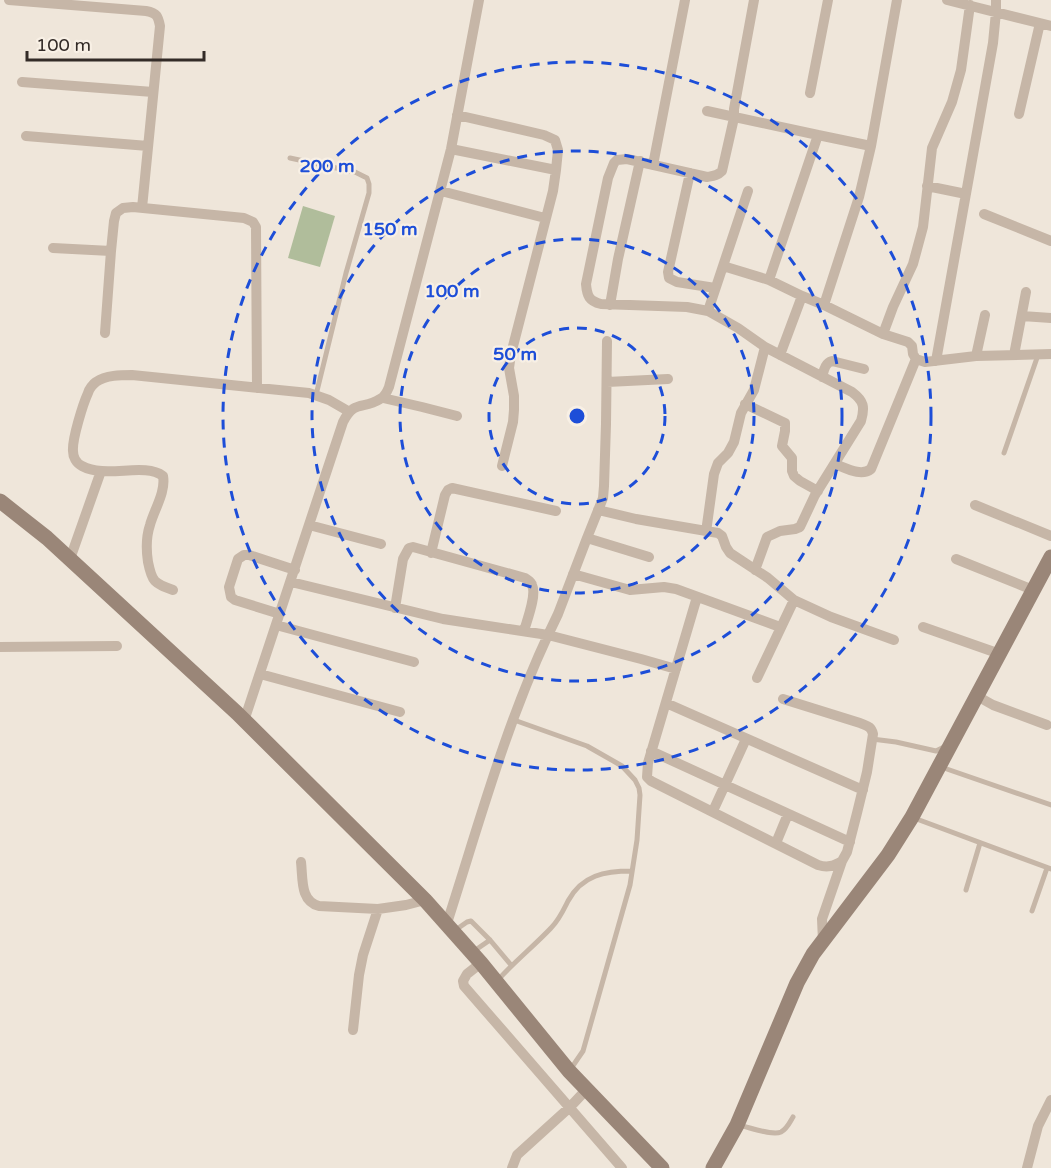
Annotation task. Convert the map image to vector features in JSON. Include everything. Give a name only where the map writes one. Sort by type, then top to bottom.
[{"type":"main road","points":[[0,501],[47,538],[244,721],[425,900],[497,981],[569,1071],[662,1168]]},
{"type":"main road","points":[[713,1168],[737,1125],[796,983],[813,954],[888,855],[912,817],[1051,557]]},
{"type":"street","points":[[9,0],[155,13],[159,16],[160,26],[142,208]]},
{"type":"street","points":[[244,721],[343,422],[348,411],[383,398],[393,375],[441,191],[479,0]]},
{"type":"street","points":[[653,165],[685,0]]},
{"type":"street","points":[[754,0],[734,118],[722,171],[707,177],[627,159],[617,160],[608,178],[586,284],[587,294],[593,303],[687,307],[708,311],[765,347],[859,397],[864,412],[861,421],[818,491],[800,527],[780,531],[767,537],[755,570]]},
{"type":"street","points":[[810,93],[828,0]]},
{"type":"street","points":[[824,305],[859,197],[871,146],[897,0]]},
{"type":"street","points":[[946,0],[1051,26]]},
{"type":"street","points":[[936,361],[992,55],[996,0]]},
{"type":"street","points":[[883,334],[913,264],[922,227],[932,148],[952,102],[961,70],[970,5]]},
{"type":"street","points":[[1019,114],[1040,23]]},
{"type":"street","points":[[22,82],[153,92]]},
{"type":"street","points":[[707,111],[871,146]]},
{"type":"street","points":[[457,115],[544,135],[555,140],[558,150],[553,191],[511,354],[509,368],[514,410],[502,466]]},
{"type":"street","points":[[769,280],[818,135]]},
{"type":"street","points":[[26,136],[148,146]]},
{"type":"street","points":[[450,149],[556,170]]},
{"type":"street","points":[[610,305],[640,162]]},
{"type":"street","points":[[690,173],[668,272],[669,278],[677,282],[715,288]]},
{"type":"street","points":[[927,186],[966,194]]},
{"type":"street","points":[[441,191],[545,218]]},
{"type":"street","points":[[708,311],[748,191]]},
{"type":"street","points":[[105,333],[116,213],[123,208],[142,208],[244,218],[253,222],[257,238],[257,388]]},
{"type":"street","points":[[984,214],[1051,242]]},
{"type":"street","points":[[52,248],[111,251]]},
{"type":"street","points":[[723,266],[769,280],[883,334],[908,342],[912,346],[916,359],[925,362],[976,356],[1051,354]]},
{"type":"street","points":[[1014,355],[1026,292]]},
{"type":"street","points":[[780,355],[802,296]]},
{"type":"street","points":[[976,356],[985,315]]},
{"type":"street","points":[[1022,316],[1051,318]]},
{"type":"street","points":[[450,927],[514,720],[538,655],[558,614],[603,498],[607,341]]},
{"type":"street","points":[[706,532],[714,474],[718,464],[734,442],[741,413],[754,390],[765,347]]},
{"type":"street","points":[[835,464],[861,473],[871,469],[916,359]]},
{"type":"street","points":[[822,377],[826,364],[832,361],[864,369]]},
{"type":"street","points":[[173,590],[158,585],[152,579],[147,553],[147,538],[164,481],[163,476],[158,472],[146,471],[101,471],[81,466],[76,461],[73,452],[74,440],[89,390],[96,382],[105,378],[132,375],[309,393],[329,400],[348,411]]},
{"type":"street","points":[[607,382],[668,379]]},
{"type":"street","points":[[383,398],[457,416]]},
{"type":"street","points":[[745,404],[785,423],[782,446],[792,458],[794,476],[818,491]]},
{"type":"street","points":[[70,559],[101,471]]},
{"type":"street","points":[[431,552],[445,495],[452,488],[556,512]]},
{"type":"street","points":[[975,505],[1051,536]]},
{"type":"street","points":[[598,510],[718,533],[723,536],[730,553],[768,578],[794,600],[831,617],[894,640]]},
{"type":"street","points":[[309,525],[381,544]]},
{"type":"street","points":[[587,538],[649,557]]},
{"type":"street","points":[[395,608],[405,552],[413,547],[525,578],[531,582],[533,595],[524,631]]},
{"type":"street","points":[[280,614],[231,597],[229,587],[238,559],[249,555],[295,570]]},
{"type":"street","points":[[956,559],[1033,591]]},
{"type":"street","points":[[573,574],[630,590],[669,588],[780,627]]},
{"type":"street","points":[[291,582],[443,619],[548,634],[676,669]]},
{"type":"street","points":[[697,597],[651,751],[647,777],[818,865],[833,866],[842,861]]},
{"type":"street","points":[[757,678],[794,600]]},
{"type":"street","points":[[276,625],[414,662]]},
{"type":"street","points":[[923,627],[1000,654]]},
{"type":"street","points":[[0,647],[117,646]]},
{"type":"street","points":[[260,674],[400,712]]},
{"type":"street","points":[[977,696],[993,705],[1047,725]]},
{"type":"street","points":[[783,699],[869,726],[872,729],[863,790],[850,842],[822,919],[823,941]]},
{"type":"street","points":[[666,703],[863,790]]},
{"type":"street","points":[[713,811],[746,739]]},
{"type":"street","points":[[651,751],[850,842]]},
{"type":"street","points":[[776,843],[788,814]]},
{"type":"street","points":[[301,862],[304,894],[312,904],[378,909],[425,900]]},
{"type":"street","points":[[353,1030],[361,965],[378,909]]},
{"type":"street","points":[[476,958],[466,974],[463,981],[464,986],[622,1168]]},
{"type":"street","points":[[514,1167],[517,1155],[586,1090]]},
{"type":"street","points":[[1027,1168],[1038,1126],[1051,1100]]},
{"type":"lane","points":[[290,158],[355,172],[367,178],[369,184],[369,193],[346,273],[316,395]]},
{"type":"lane","points":[[1004,453],[1038,354]]},
{"type":"lane","points":[[514,720],[587,746],[622,766],[639,788],[637,840],[630,885],[583,1051],[569,1071]]},
{"type":"lane","points":[[872,740],[896,742],[936,752],[953,741]]},
{"type":"lane","points":[[939,766],[1051,805]]},
{"type":"lane","points":[[912,817],[1049,868],[1032,911]]},
{"type":"lane","points":[[966,890],[980,843]]},
{"type":"lane","points":[[497,981],[552,927],[562,915],[569,899],[588,880],[600,873],[632,871]]},
{"type":"lane","points":[[450,927],[471,921],[476,924],[511,965]]},
{"type":"lane","points":[[476,958],[490,940]]},
{"type":"lane","points":[[737,1125],[774,1133],[786,1128],[793,1117]]},
{"type":"green space","points":[[303,206],[335,216],[320,267],[288,258]]}]
